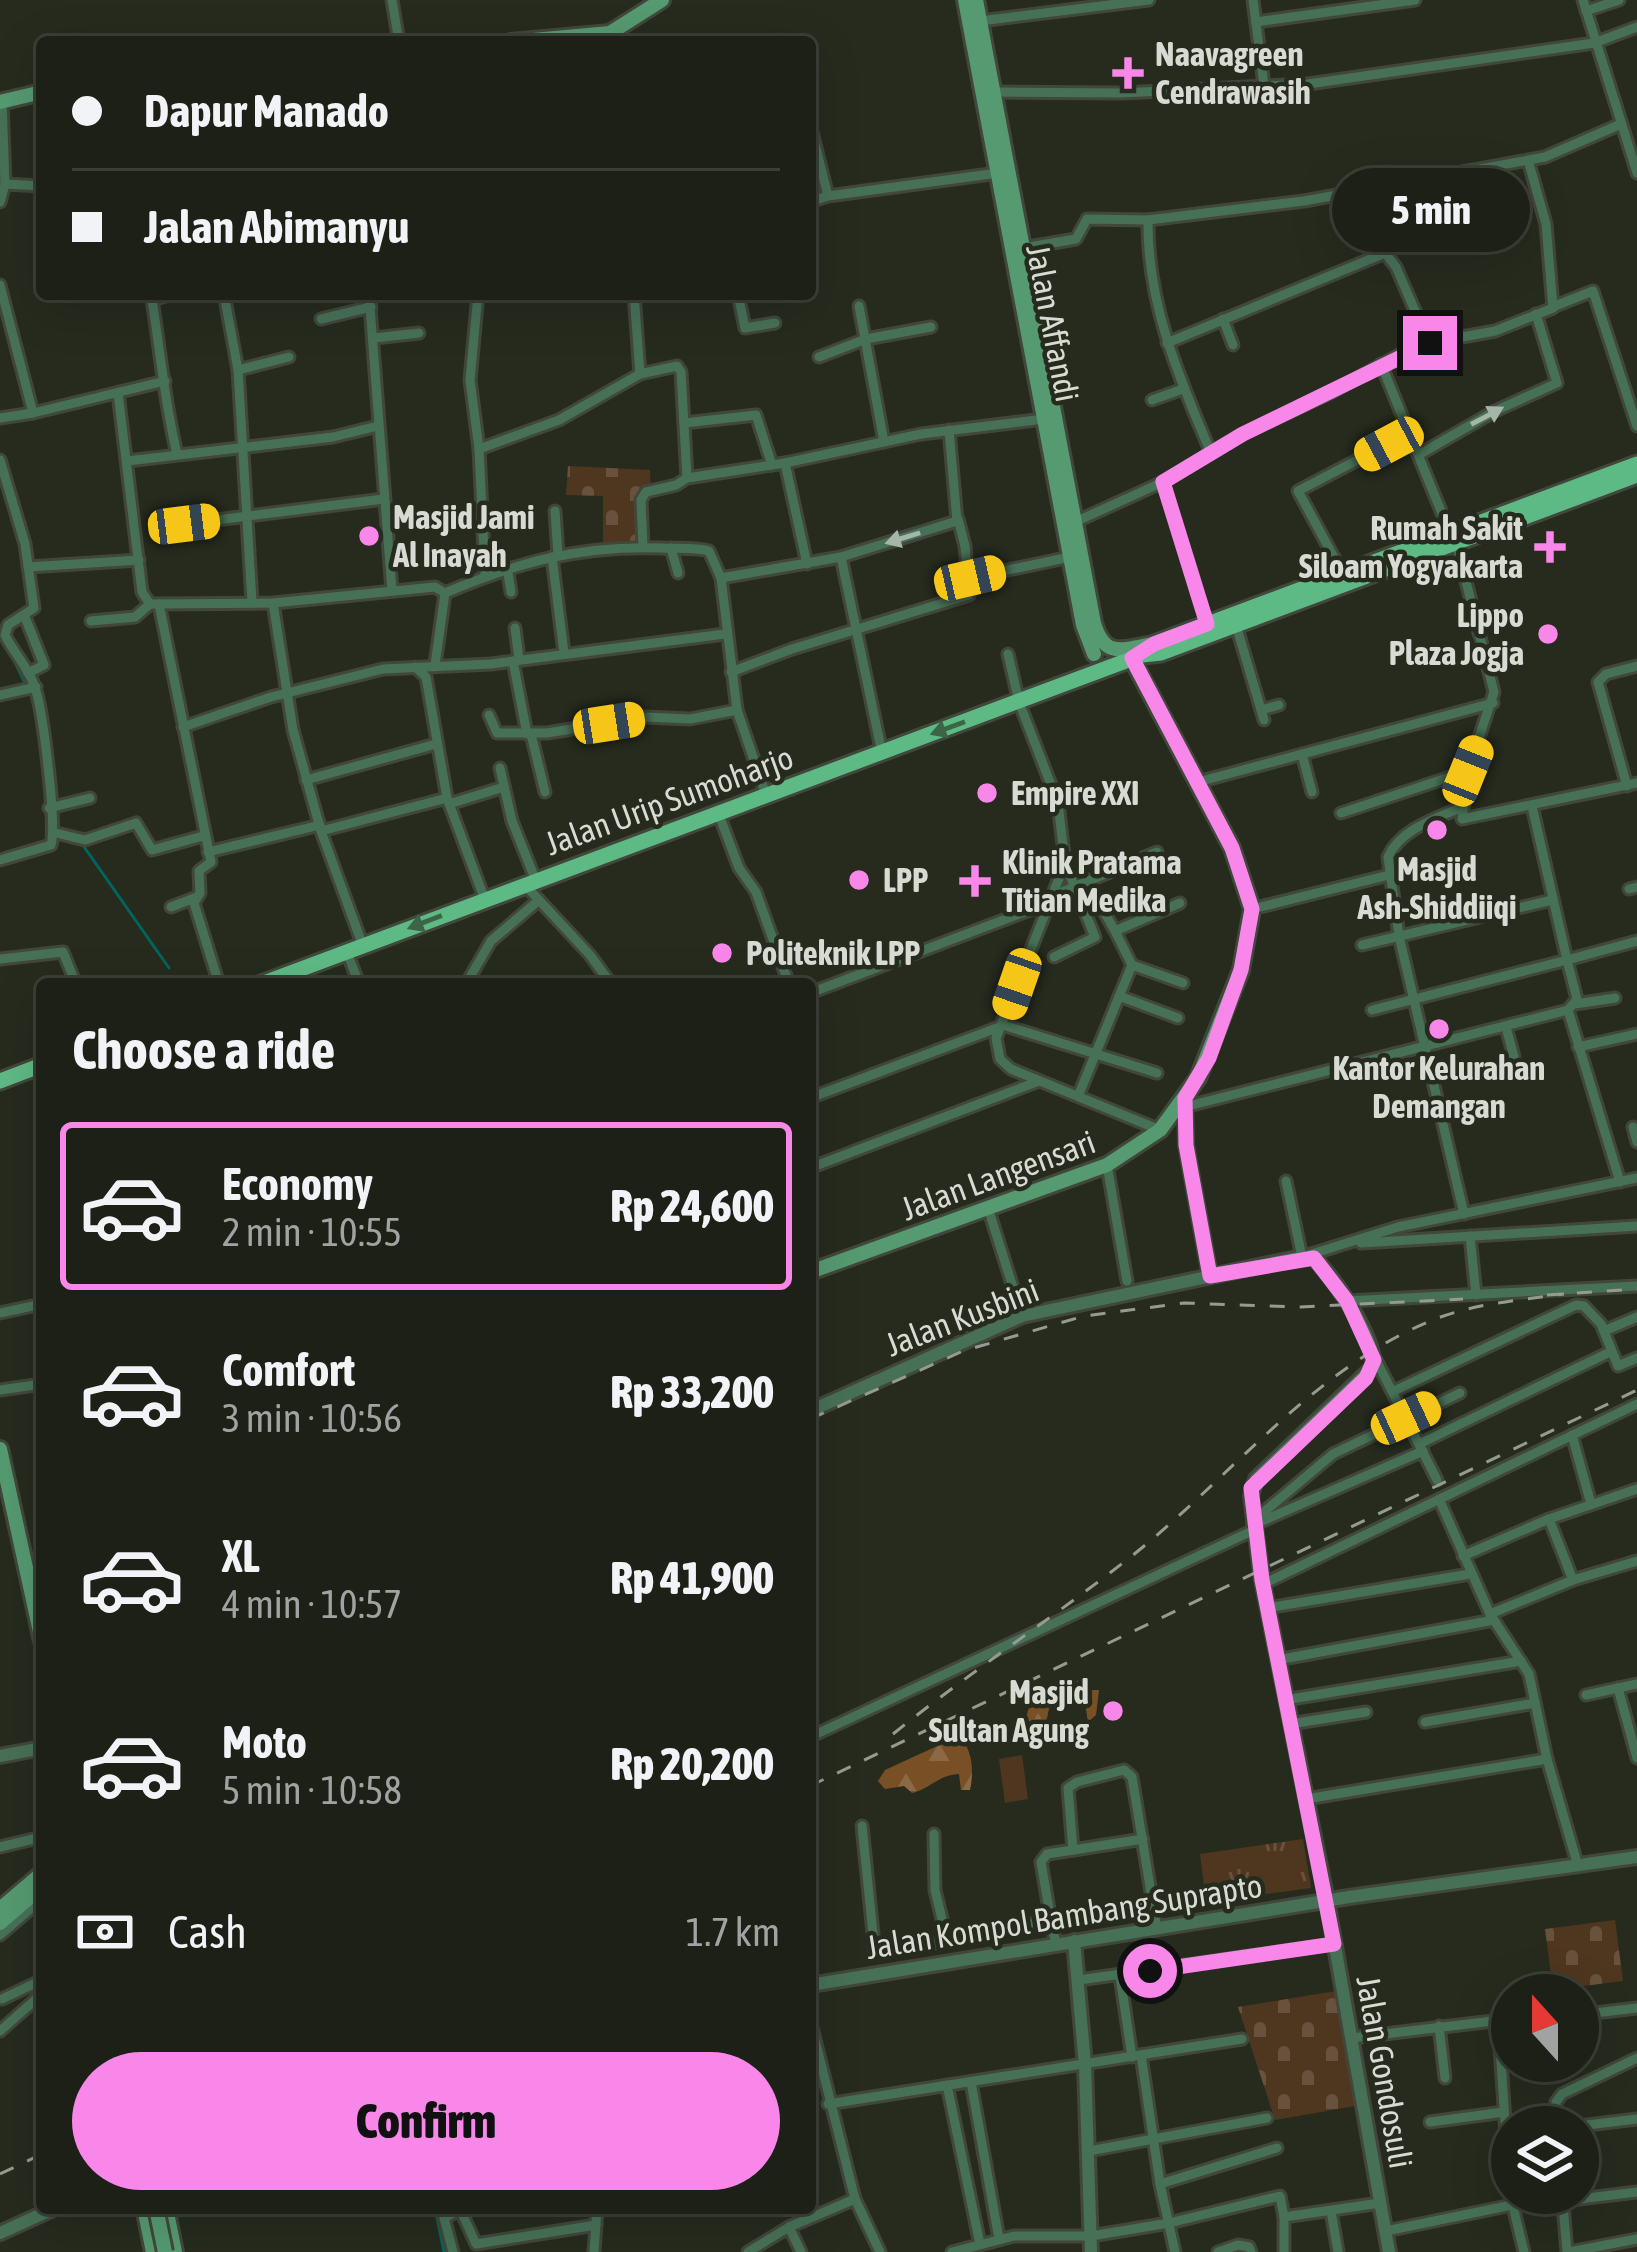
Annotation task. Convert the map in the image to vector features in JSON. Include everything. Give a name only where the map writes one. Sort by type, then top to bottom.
[{"type":"main road","points":[[577,36],[610,33],[662,0]]},
{"type":"main road","name":"Jalan Affandi","points":[[965,0],[988,93],[1076,555],[1094,623],[1094,654]]},
{"type":"main road","name":"Jalan Affandi","points":[[976,0],[998,173],[1018,249]]},
{"type":"main road","points":[[1,102],[36,93]]},
{"type":"main road","name":"Jalan Affandi","points":[[1050,418],[1075,522],[1083,625],[1094,654]]},
{"type":"main road","points":[[1094,623],[1102,644],[1137,655],[1207,624],[1301,595],[1637,464]]},
{"type":"main road","points":[[1080,679],[1094,654],[1157,654],[1236,625],[1342,574],[1637,475]]},
{"type":"main road","points":[[1137,655],[1232,848],[1252,909]]},
{"type":"main road","name":"Jalan Urip Sumoharjo","points":[[277,978],[1137,655]]},
{"type":"main road","name":"Jalan Langensari","points":[[816,1270],[1107,1165],[1160,1130],[1185,1103],[1209,1058],[1241,970],[1252,909]]},
{"type":"main road","points":[[0,1081],[36,1067]]},
{"type":"main road","points":[[0,1449],[34,1564]]},
{"type":"main road","points":[[0,1910],[36,1879]]},
{"type":"main road","points":[[0,1923],[36,1896]]},
{"type":"main road","points":[[145,2214],[153,2252]]},
{"type":"main road","points":[[157,2214],[165,2252]]},
{"type":"main road","points":[[167,2215],[175,2252]]},
{"type":"street","points":[[392,0],[398,36]]},
{"type":"street","points":[[980,21],[1149,0]]},
{"type":"street","points":[[1253,0],[1264,85]]},
{"type":"street","points":[[1256,22],[1415,0]]},
{"type":"street","points":[[1618,0],[1584,6],[1637,173]]},
{"type":"street","points":[[988,93],[1121,93],[1334,81],[1594,43],[1637,27]]},
{"type":"street","points":[[0,202],[5,184],[1,102]]},
{"type":"street","points":[[1018,249],[1076,239],[1087,218],[1148,220],[1304,201],[1528,160],[1565,150],[1621,124]]},
{"type":"street","points":[[1528,160],[1546,224],[1555,305]]},
{"type":"street","points":[[816,161],[828,196]]},
{"type":"street","points":[[816,200],[998,173]]},
{"type":"street","points":[[5,184],[36,186]]},
{"type":"street","points":[[1148,220],[1149,268],[1167,343],[1211,453]]},
{"type":"street","points":[[1167,343],[1385,253],[1430,343]]},
{"type":"street","points":[[0,285],[34,413]]},
{"type":"street","points":[[1075,522],[1163,482],[1381,364],[1430,343],[1487,333],[1593,291],[1637,426]]},
{"type":"street","points":[[152,300],[177,454]]},
{"type":"street","points":[[225,300],[238,370],[252,602]]},
{"type":"street","points":[[369,300],[392,591]]},
{"type":"street","points":[[477,300],[470,361],[484,574]]},
{"type":"street","points":[[634,300],[640,374]]},
{"type":"street","points":[[739,300],[745,328],[775,323]]},
{"type":"street","points":[[859,306],[884,442]]},
{"type":"street","points":[[322,319],[370,308]]},
{"type":"street","points":[[1420,454],[1495,411],[1557,383],[1536,314]]},
{"type":"street","points":[[1223,319],[1234,345]]},
{"type":"street","points":[[819,356],[866,339],[931,327]]},
{"type":"street","points":[[374,338],[418,333]]},
{"type":"street","points":[[238,370],[289,357]]},
{"type":"street","points":[[1381,364],[1453,538],[1494,692],[1468,771],[1460,816],[1466,819],[1632,785],[1598,686],[1602,676],[1637,666]]},
{"type":"street","points":[[479,449],[559,420],[640,374],[680,368],[687,478]]},
{"type":"street","points":[[0,418],[164,381]]},
{"type":"street","points":[[1152,400],[1184,388]]},
{"type":"street","points":[[118,393],[142,592],[155,604],[211,862],[199,871],[194,903],[217,978]]},
{"type":"street","points":[[684,423],[756,415],[772,465]]},
{"type":"street","points":[[643,547],[641,500],[646,492],[687,478],[949,430],[1050,418]]},
{"type":"street","points":[[128,461],[333,437],[379,426]]},
{"type":"street","points":[[731,672],[969,596],[949,430]]},
{"type":"street","points":[[1342,574],[1298,491],[1409,433]]},
{"type":"street","points":[[0,460],[26,544],[34,608],[5,629],[28,673],[49,759],[54,836],[51,845],[0,860]]},
{"type":"street","points":[[785,463],[807,564]]},
{"type":"street","points":[[1163,482],[1207,624]]},
{"type":"street","points":[[184,524],[384,500]]},
{"type":"street","points":[[555,512],[564,653]]},
{"type":"street","points":[[721,578],[841,557],[958,519]]},
{"type":"street","points":[[445,592],[484,574],[555,556],[643,547],[709,551],[721,578],[737,710],[766,795]]},
{"type":"street","points":[[671,548],[677,573]]},
{"type":"street","points":[[970,578],[1076,555]]},
{"type":"street","points":[[841,557],[882,752]]},
{"type":"street","points":[[28,567],[139,560]]},
{"type":"street","points":[[507,567],[511,592]]},
{"type":"street","points":[[91,621],[135,617],[155,604],[273,603],[435,587],[445,592]]},
{"type":"street","points":[[435,665],[445,592]]},
{"type":"street","points":[[273,603],[306,780],[355,949],[358,978]]},
{"type":"street","points":[[25,617],[44,665],[28,673]]},
{"type":"street","points":[[1236,625],[1262,715],[1279,705]]},
{"type":"street","points":[[514,628],[529,734],[545,793]]},
{"type":"street","points":[[183,727],[365,672],[516,660],[725,634]]},
{"type":"street","points":[[1008,654],[1019,702],[1058,803],[1064,863],[1094,939],[1054,958]]},
{"type":"street","points":[[414,666],[426,677],[448,801],[485,900]]},
{"type":"street","points":[[0,695],[32,688]]},
{"type":"street","points":[[1198,782],[1493,703]]},
{"type":"street","points":[[490,715],[497,734],[529,734],[737,710]]},
{"type":"street","points":[[306,780],[436,744]]},
{"type":"street","points":[[1302,754],[1312,791]]},
{"type":"street","points":[[500,769],[539,900],[606,978]]},
{"type":"street","points":[[1341,813],[1468,771]]},
{"type":"street","points":[[208,852],[504,787]]},
{"type":"street","points":[[50,808],[90,798]]},
{"type":"street","points":[[1532,806],[1567,960],[1579,1047],[1620,1182]]},
{"type":"street","points":[[1460,808],[1407,834],[1388,857],[1399,936],[1464,1214]]},
{"type":"street","points":[[718,812],[739,868],[756,892],[787,978]]},
{"type":"street","points":[[54,836],[85,840],[136,824],[152,850],[203,836]]},
{"type":"street","points":[[816,991],[1047,901],[1156,852]]},
{"type":"street","points":[[1064,863],[996,1038],[1000,1058],[1011,1069],[1160,1130]]},
{"type":"street","points":[[1252,909],[1389,875]]},
{"type":"street","points":[[171,908],[197,897]]},
{"type":"street","points":[[469,978],[491,941],[539,900]]},
{"type":"street","points":[[1362,945],[1552,900]]},
{"type":"street","points":[[1114,931],[1180,903]]},
{"type":"street","points":[[1085,911],[1102,908],[1132,965],[1184,982]]},
{"type":"street","points":[[1372,1010],[1637,940]]},
{"type":"street","points":[[0,959],[63,952],[74,978]]},
{"type":"street","points":[[1079,1094],[1132,965]]},
{"type":"street","points":[[1119,996],[1178,1018]]},
{"type":"street","points":[[1210,1276],[1186,1145],[1185,1103],[1615,998]]},
{"type":"street","points":[[816,1096],[1003,1025],[1157,1073]]},
{"type":"street","points":[[1506,1027],[1514,1057]]},
{"type":"street","points":[[1579,1047],[1637,1034]]},
{"type":"street","points":[[816,1166],[1039,1081]]},
{"type":"street","points":[[1633,1127],[1637,1142]]},
{"type":"street","points":[[1107,1165],[1127,1281]]},
{"type":"street","points":[[1346,1244],[1398,1227],[1637,1178]]},
{"type":"street","points":[[1286,1180],[1302,1258]]},
{"type":"street","points":[[988,1208],[1022,1316]]},
{"type":"street","points":[[1302,1258],[1327,1246],[1346,1244],[1637,1226]]},
{"type":"street","points":[[1470,1236],[1476,1295]]},
{"type":"street","points":[[1302,1258],[1314,1258],[1347,1301],[1437,1480]]},
{"type":"street","name":"Jalan Kusbini","points":[[816,1406],[1022,1316],[1302,1258]]},
{"type":"street","points":[[1347,1301],[1637,1286]]},
{"type":"street","points":[[0,1313],[36,1305]]},
{"type":"street","points":[[1394,1391],[1576,1305],[1588,1310],[1604,1331],[1618,1366],[1637,1358]]},
{"type":"street","points":[[1604,1331],[1637,1317]]},
{"type":"street","points":[[816,1734],[1421,1448],[1610,1352]]},
{"type":"street","points":[[1254,1525],[1251,1488],[1256,1479],[1366,1378],[1373,1367],[1373,1354]]},
{"type":"street","points":[[0,1390],[36,1385]]},
{"type":"street","points":[[1254,1525],[1324,1460],[1460,1393]]},
{"type":"street","points":[[1263,1584],[1637,1404]]},
{"type":"street","points":[[1572,1435],[1591,1504]]},
{"type":"street","points":[[1463,1556],[1549,1519],[1637,1489]]},
{"type":"street","points":[[1439,1499],[1470,1574],[1528,1674],[1578,1866]]},
{"type":"street","points":[[1549,1519],[1573,1580]]},
{"type":"street","name":"Jalan Gondosuli","points":[[1254,1525],[1389,2252]]},
{"type":"street","points":[[1277,1660],[1492,1617],[1573,1580],[1637,1561]]},
{"type":"street","points":[[1268,1608],[1470,1574]]},
{"type":"street","points":[[1285,1700],[1521,1661]]},
{"type":"street","points":[[1586,1695],[1637,1684]]},
{"type":"street","points":[[1618,1688],[1637,1757]]},
{"type":"street","points":[[1424,1722],[1535,1703]]},
{"type":"street","points":[[1290,1724],[1366,1712]]},
{"type":"street","points":[[0,1756],[36,1749]]},
{"type":"street","points":[[1306,1799],[1547,1759]]},
{"type":"street","points":[[1073,1850],[1068,1788],[1118,1771],[1132,1777],[1157,1929]]},
{"type":"street","points":[[862,1826],[875,1953],[1154,1905]]},
{"type":"street","points":[[934,1834],[934,1890],[942,1930],[953,1939],[956,1960]]},
{"type":"street","points":[[0,1847],[36,1838]]},
{"type":"street","points":[[1056,1944],[1042,1857],[1143,1839]]},
{"type":"street","name":"Jalan Kompol Bambang Suprapto","points":[[816,1983],[1637,1857]]},
{"type":"street","points":[[0,1934],[36,1897]]},
{"type":"street","points":[[1074,1941],[1085,2066],[1091,2252]]},
{"type":"street","points":[[1079,1980],[1334,1944]]},
{"type":"street","points":[[1120,1976],[1175,2252]]},
{"type":"street","points":[[2,1999],[36,1983]]},
{"type":"street","points":[[0,2031],[36,1999]]},
{"type":"street","points":[[1599,2012],[1637,2008]]},
{"type":"street","points":[[1351,2038],[1491,2021]]},
{"type":"street","points":[[1439,2026],[1445,2078]]},
{"type":"street","points":[[828,2104],[1242,2039]]},
{"type":"street","points":[[816,2048],[855,2199],[880,2252]]},
{"type":"street","points":[[1556,2106],[1565,2091],[1637,2058]]},
{"type":"street","points":[[970,2082],[999,2239]]},
{"type":"street","points":[[947,2085],[980,2244]]},
{"type":"street","points":[[1430,2122],[1491,2115]]},
{"type":"street","points":[[1089,2151],[1268,2118]]},
{"type":"street","points":[[1599,2124],[1637,2119]]},
{"type":"street","points":[[1160,2184],[1276,2149]]},
{"type":"street","points":[[1599,2195],[1637,2192]]},
{"type":"street","points":[[952,2252],[1014,2236],[1091,2236],[1168,2223],[1280,2196],[1284,2252]]},
{"type":"street","points":[[748,2252],[789,2227],[855,2199]]},
{"type":"street","points":[[1284,2217],[1381,2203]]},
{"type":"street","points":[[1386,2231],[1491,2209]]},
{"type":"street","points":[[1331,2211],[1338,2252]]},
{"type":"street","points":[[0,2233],[42,2214]]},
{"type":"street","points":[[452,2214],[444,2218],[453,2252]]},
{"type":"street","points":[[463,2214],[476,2244],[596,2224]]},
{"type":"street","points":[[596,2252],[597,2214]]},
{"type":"street","points":[[1514,2214],[1524,2252]]},
{"type":"street","points":[[1564,2214],[1568,2252],[1637,2239]]},
{"type":"street","points":[[148,2227],[167,2215]]},
{"type":"street","points":[[789,2227],[801,2252]]},
{"type":"street","points":[[1218,2252],[1246,2246],[1251,2252]]},
{"type":"green space","points":[[568,466],[650,470],[651,496],[639,496],[643,545],[603,549],[603,496],[566,495]]},
{"type":"green space","points":[[1079,1680],[1099,1690],[1096,1715],[1088,1722],[1084,1697],[1050,1704],[1046,1723],[1039,1730],[1023,1728],[1030,1704]]},
{"type":"green space","points":[[959,1736],[971,1762],[970,1790],[961,1790],[959,1774],[912,1793],[904,1786],[885,1789],[878,1781],[885,1770]]},
{"type":"green space","points":[[1022,1755],[1028,1799],[1005,1803],[999,1759]]},
{"type":"green space","points":[[1303,1839],[1311,1888],[1206,1902],[1200,1854]]},
{"type":"green space","points":[[1615,1920],[1623,1981],[1599,1984],[1599,1974],[1551,1974],[1545,1929]]},
{"type":"green space","points":[[1336,1991],[1355,2106],[1275,2120],[1238,2007]]},
{"type":"waterway","points":[[11,654],[25,683]]},
{"type":"waterway","points":[[80,841],[169,968]]},
{"type":"waterway","points":[[436,2214],[444,2252]]},
{"type":"railway","points":[[1547,1295],[1637,1289]]},
{"type":"railway","points":[[893,1734],[1128,1559],[1275,1426],[1352,1364],[1453,1313],[1564,1294]]},
{"type":"railway","points":[[816,1416],[963,1351],[1084,1316],[1184,1303],[1301,1307],[1463,1299]]},
{"type":"railway","points":[[816,1783],[1637,1390]]},
{"type":"railway","points":[[0,2174],[36,2157]]},
{"type":"place","name":"Naavagreen Cendrawasih","points":[[1128,73]]},
{"type":"place","name":"Masjid Jami Al Inayah","points":[[369,536]]},
{"type":"place","name":"Rumah Sakit Siloam Yogyakarta","points":[[1550,547]]},
{"type":"place","name":"Lippo Plaza Jogja","points":[[1548,634]]},
{"type":"place","name":"Empire XXI","points":[[987,793]]},
{"type":"place","name":"Masjid Ash-Shiddiiqi","points":[[1437,830]]},
{"type":"place","name":"LPP","points":[[859,880]]},
{"type":"place","name":"Klinik Pratama Titian Medika","points":[[975,881]]},
{"type":"place","name":"Politeknik LPP","points":[[722,953]]},
{"type":"place","name":"Kantor Kelurahan Demangan","points":[[1439,1029]]},
{"type":"place","name":"Masjid Sultan Agung","points":[[1113,1711]]},
{"type":"route","points":[[1150,1971],[1334,1944],[1262,1580],[1251,1488],[1366,1378],[1374,1360],[1347,1301],[1314,1258],[1210,1276],[1186,1145],[1185,1098],[1209,1058],[1241,970],[1252,909],[1232,848],[1132,658],[1154,644],[1207,624],[1163,482],[1243,434],[1430,343]]}]
